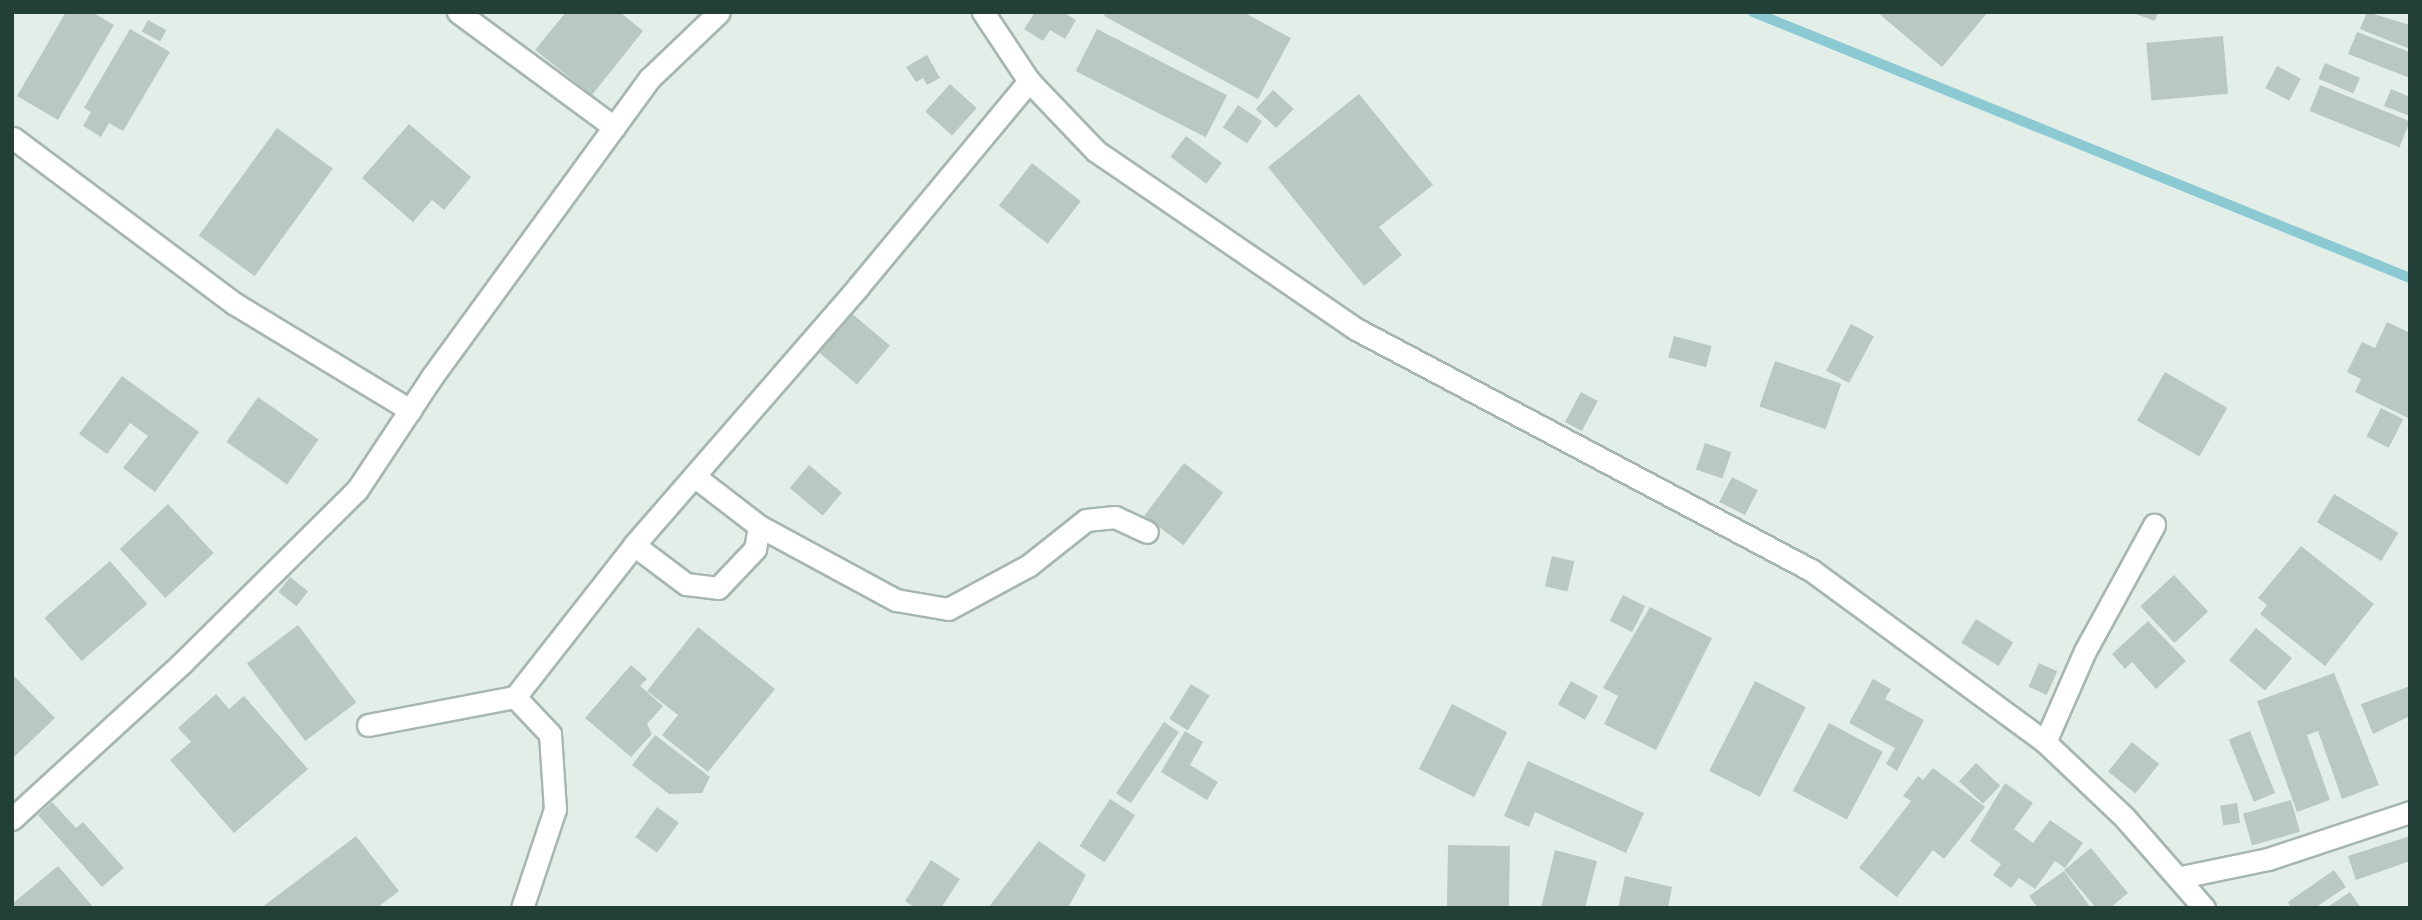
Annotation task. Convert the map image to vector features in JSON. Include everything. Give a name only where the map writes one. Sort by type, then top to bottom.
[{"type":"street","points":[[458,12],[614,127]]},
{"type":"street","points":[[12,819],[181,663],[357,490],[410,410],[650,78],[719,12]]},
{"type":"street","points":[[983,12],[1029,81],[1096,151],[1356,329],[1811,570],[2045,742],[2181,877],[2204,908]]},
{"type":"street","points":[[368,726],[515,697],[634,545],[858,287],[1029,81]]},
{"type":"street","points":[[13,138],[236,304],[410,410]]},
{"type":"street","points":[[694,475],[760,526],[896,600],[948,609],[1028,566],[1086,520],[1115,517],[1147,533]]},
{"type":"street","points":[[2045,742],[2085,651],[2154,525]]},
{"type":"street","points":[[634,545],[686,584],[718,588],[755,550],[760,526]]},
{"type":"street","points":[[515,697],[551,734],[555,809],[522,908]]},
{"type":"street","points":[[2181,877],[2268,859],[2410,812]]},
{"type":"building","points":[[66,12],[92,12],[114,25],[58,120],[17,96]]},
{"type":"building","points":[[566,12],[620,12],[643,31],[592,95],[535,50]]},
{"type":"building","points":[[1035,12],[1063,12],[1076,20],[1065,39],[1050,30],[1043,41],[1024,29]]},
{"type":"building","points":[[1106,12],[1243,12],[1291,38],[1258,99],[1104,16]]},
{"type":"building","points":[[1877,12],[1988,12],[1942,67]]},
{"type":"building","points":[[2130,12],[2158,12],[2155,21]]},
{"type":"building","points":[[2367,12],[2410,25],[2410,49],[2360,29]]},
{"type":"building","points":[[148,20],[166,30],[160,42],[142,31]]},
{"type":"building","points":[[130,29],[170,52],[123,131],[109,123],[101,137],[83,126],[91,112],[84,108]]},
{"type":"building","points":[[1097,29],[1227,95],[1206,137],[1076,71]]},
{"type":"building","points":[[2357,32],[2410,52],[2410,78],[2348,54]]},
{"type":"building","points":[[2223,36],[2228,94],[2151,100],[2146,43]]},
{"type":"building","points":[[927,55],[940,78],[927,85],[923,78],[916,82],[906,67]]},
{"type":"building","points":[[2325,63],[2360,78],[2353,93],[2318,79]]},
{"type":"building","points":[[2277,66],[2301,79],[2289,101],[2265,88]]},
{"type":"building","points":[[950,84],[977,108],[952,136],[925,111]]},
{"type":"building","points":[[2320,85],[2410,121],[2399,147],[2310,111]]},
{"type":"building","points":[[2391,89],[2410,97],[2410,116],[2384,106]]},
{"type":"building","points":[[1273,90],[1294,109],[1276,128],[1256,109]]},
{"type":"building","points":[[1359,94],[1433,185],[1379,227],[1402,255],[1364,286],[1268,167]]},
{"type":"building","points":[[1238,105],[1262,121],[1247,144],[1223,127]]},
{"type":"building","points":[[409,124],[471,177],[444,210],[432,200],[413,222],[362,178]]},
{"type":"building","points":[[277,128],[333,169],[255,276],[199,236]]},
{"type":"building","points":[[1186,136],[1222,163],[1206,184],[1170,157]]},
{"type":"building","points":[[1032,163],[1081,201],[1048,244],[999,206]]},
{"type":"building","points":[[850,312],[890,345],[857,384],[817,351]]},
{"type":"building","points":[[2387,322],[2410,333],[2408,418],[2355,392],[2361,379],[2347,372],[2362,342],[2375,348]]},
{"type":"building","points":[[1851,324],[1874,336],[1849,383],[1826,371]]},
{"type":"building","points":[[1674,336],[1712,346],[1706,367],[1668,357]]},
{"type":"building","points":[[1775,361],[1841,384],[1826,429],[1759,406]]},
{"type":"building","points":[[2165,372],[2227,408],[2199,456],[2137,420]]},
{"type":"building","points":[[122,376],[199,432],[155,492],[123,468],[148,436],[130,423],[107,454],[79,434]]},
{"type":"building","points":[[1581,392],[1598,401],[1582,431],[1565,422]]},
{"type":"building","points":[[258,397],[319,439],[287,484],[226,442]]},
{"type":"building","points":[[2381,408],[2403,419],[2389,448],[2366,437]]},
{"type":"building","points":[[1705,443],[1731,452],[1722,479],[1696,469]]},
{"type":"building","points":[[1184,463],[1223,492],[1183,545],[1144,516]]},
{"type":"building","points":[[809,465],[842,493],[823,516],[790,488]]},
{"type":"building","points":[[1732,477],[1758,490],[1745,515],[1719,502]]},
{"type":"building","points":[[2334,494],[2398,533],[2381,561],[2317,522]]},
{"type":"building","points":[[168,504],[214,553],[165,598],[120,549]]},
{"type":"building","points":[[2301,546],[2374,604],[2325,666],[2260,614],[2267,605],[2258,598]]},
{"type":"building","points":[[1552,556],[1574,561],[1567,591],[1545,586]]},
{"type":"building","points":[[110,561],[147,604],[82,661],[44,618]]},
{"type":"building","points":[[2174,575],[2208,612],[2174,643],[2140,606]]},
{"type":"building","points":[[290,577],[308,591],[296,606],[278,592]]},
{"type":"building","points":[[1623,595],[1645,606],[1632,632],[1610,621]]},
{"type":"building","points":[[1650,607],[1712,638],[1656,750],[1604,724],[1618,696],[1603,688]]},
{"type":"building","points":[[1976,619],[2013,642],[1998,666],[1961,643]]},
{"type":"building","points":[[2148,621],[2186,661],[2156,689],[2132,662],[2125,669],[2112,654]]},
{"type":"building","points":[[298,625],[356,702],[305,741],[247,664]]},
{"type":"building","points":[[698,627],[775,689],[708,772],[662,735],[678,715],[647,691]]},
{"type":"building","points":[[2256,628],[2292,658],[2265,690],[2229,660]]},
{"type":"building","points":[[2039,663],[2057,671],[2047,695],[2028,687]]},
{"type":"building","points":[[631,665],[647,679],[640,686],[663,706],[647,724],[652,734],[631,757],[585,718]]},
{"type":"building","points":[[2334,673],[2379,785],[2342,799],[2318,731],[2307,735],[2330,800],[2297,812],[2257,701]]},
{"type":"building","points":[[12,674],[55,718],[12,759]]},
{"type":"building","points":[[1873,679],[1891,689],[1885,699],[1924,720],[1897,771],[1886,764],[1895,748],[1849,723]]},
{"type":"building","points":[[1571,681],[1598,696],[1585,720],[1558,705]]},
{"type":"building","points":[[1755,681],[1806,707],[1760,797],[1709,771]]},
{"type":"building","points":[[1191,684],[1210,696],[1188,730],[1169,719]]},
{"type":"building","points":[[2410,686],[2410,716],[2373,734],[2361,704]]},
{"type":"building","points":[[216,694],[229,709],[244,696],[308,769],[234,833],[170,760],[191,742],[178,728]]},
{"type":"building","points":[[1452,704],[1507,732],[1474,797],[1419,769]]},
{"type":"building","points":[[1164,722],[1179,732],[1131,803],[1116,793]]},
{"type":"building","points":[[1829,723],[1883,752],[1847,820],[1793,791]]},
{"type":"building","points":[[1185,731],[1203,742],[1190,765],[1218,782],[1207,800],[1161,772]]},
{"type":"building","points":[[2250,731],[2275,793],[2254,802],[2229,740]]},
{"type":"building","points":[[655,735],[710,777],[702,793],[669,794],[632,765]]},
{"type":"building","points":[[2132,742],[2159,764],[2135,794],[2108,772]]},
{"type":"building","points":[[1528,761],[1644,813],[1626,853],[1535,812],[1529,827],[1504,816]]},
{"type":"building","points":[[1976,763],[2000,786],[1983,804],[1959,781]]},
{"type":"building","points":[[1933,768],[1985,807],[1944,859],[1933,850],[1897,897],[1859,868],[1911,801],[1903,796],[1918,776],[1923,780]]},
{"type":"building","points":[[2005,783],[2033,803],[2014,829],[2033,843],[2050,820],[2083,843],[2065,868],[2055,861],[2035,889],[2019,878],[2011,888],[1993,875],[2001,864],[1970,841]]},
{"type":"building","points":[[1110,799],[1135,815],[1105,862],[1080,846]]},
{"type":"building","points":[[2291,800],[2300,832],[2252,846],[2243,814]]},
{"type":"building","points":[[52,802],[76,828],[83,822],[124,868],[102,887],[38,815]]},
{"type":"building","points":[[2237,803],[2240,823],[2223,825],[2220,806]]},
{"type":"building","points":[[657,807],[679,823],[657,853],[635,837]]},
{"type":"building","points":[[356,836],[399,891],[377,908],[261,908]]},
{"type":"building","points":[[2410,836],[2410,861],[2356,880],[2348,856]]},
{"type":"building","points":[[1039,841],[1086,875],[1068,908],[988,908]]},
{"type":"building","points":[[1448,845],[1510,846],[1509,908],[1447,908]]},
{"type":"building","points":[[2091,848],[2128,893],[2110,908],[2096,908],[2064,870]]},
{"type":"building","points":[[1555,850],[1597,861],[1585,908],[1541,908]]},
{"type":"building","points":[[931,860],[960,879],[941,908],[915,908],[905,901]]},
{"type":"building","points":[[58,866],[94,908],[12,908],[12,904]]},
{"type":"building","points":[[2334,870],[2346,887],[2315,908],[2291,908],[2288,902]]},
{"type":"building","points":[[2064,871],[2091,908],[2038,908],[2029,896]]},
{"type":"building","points":[[1625,876],[1672,887],[1668,908],[1618,908]]},
{"type":"building","points":[[2350,892],[2361,908],[2326,908]]},
{"type":"waterway","points":[[1753,12],[2410,278]]}]
